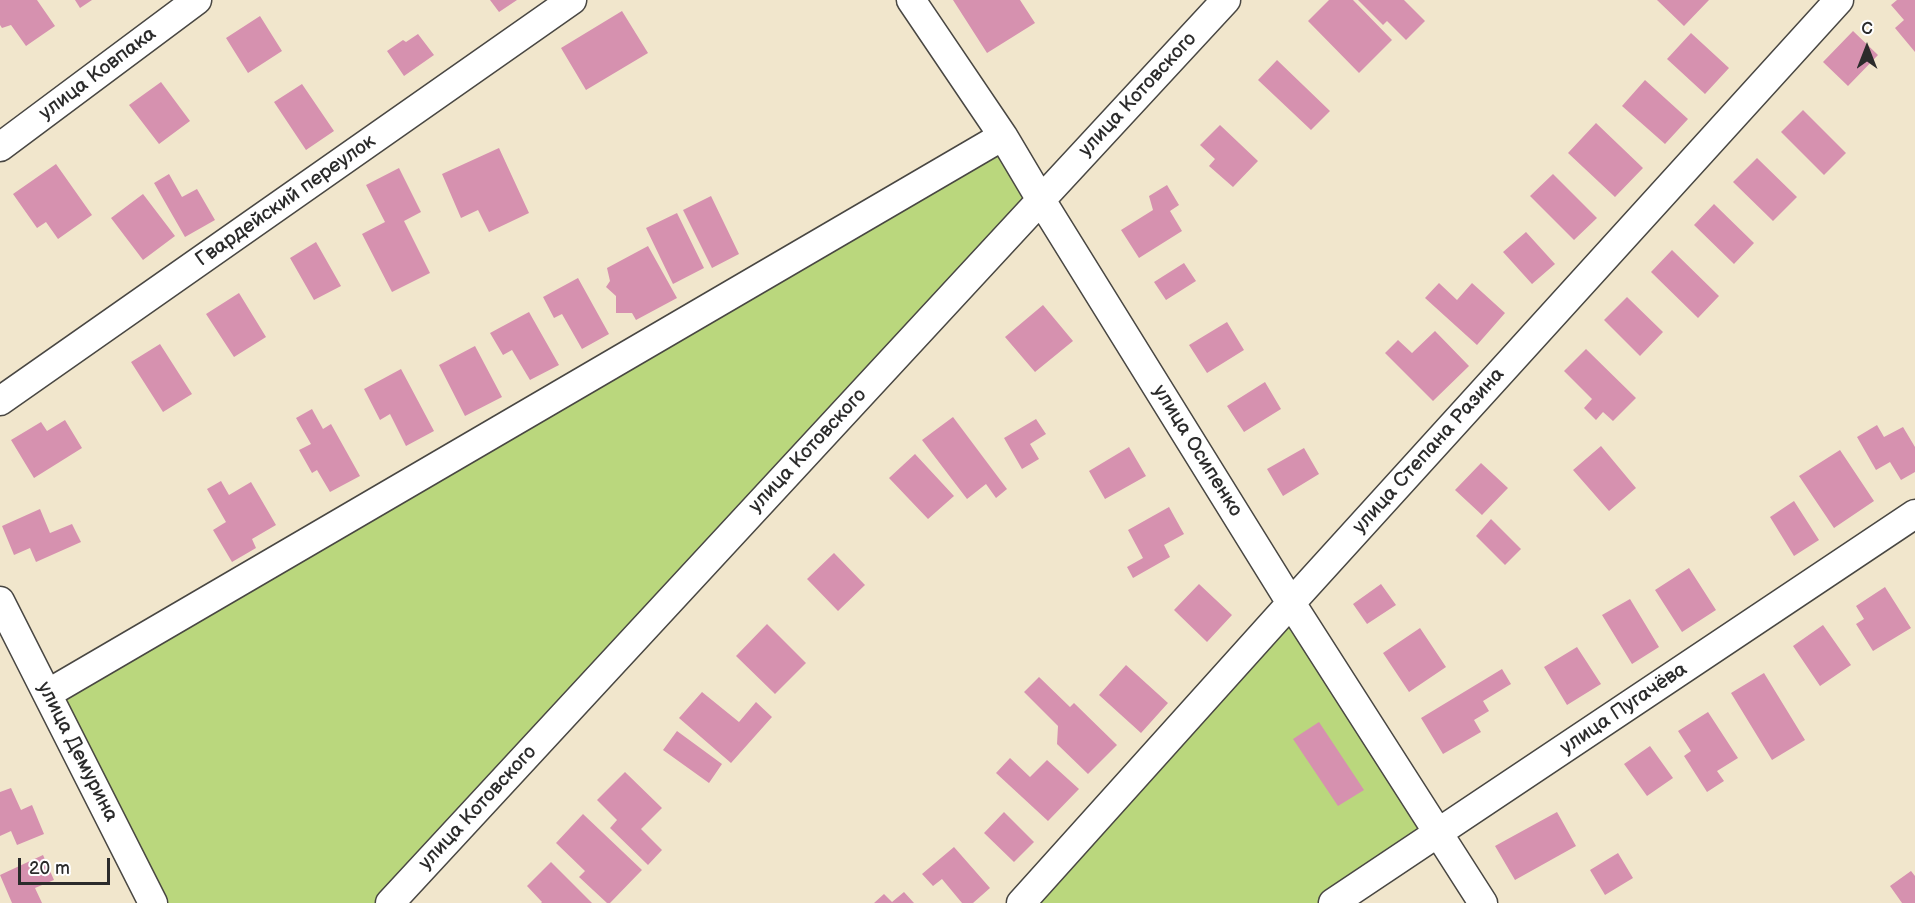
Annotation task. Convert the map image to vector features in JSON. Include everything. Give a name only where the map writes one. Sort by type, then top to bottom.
[{"type":"street","name":"улица Ковпака","points":[[0,147],[196,0]]},
{"type":"street","name":"Гвардейский переулок","points":[[0,401],[572,0]]},
{"type":"street","name":"улица Осипенко","points":[[911,0],[1003,136],[1291,603],[1483,903]]},
{"type":"street","name":"улица Котовского","points":[[390,903],[1226,0]]},
{"type":"street","name":"улица Степана Разина","points":[[1022,903],[1291,603],[1839,0]]},
{"type":"street","points":[[47,694],[1003,136]]},
{"type":"street","name":"улица Пугачёва","points":[[1333,903],[1915,514]]},
{"type":"street","name":"улица Демурина","points":[[0,601],[153,903]]},
{"type":"green space","points":[[1003,136],[1041,200],[390,903],[153,903],[47,694]]},
{"type":"green space","points":[[1291,603],[1446,845],[1356,903],[1021,903]]},
{"type":"building","points":[[0,0],[37,0],[55,26],[26,46],[11,25],[2,28],[0,25]]},
{"type":"building","points":[[75,0],[92,0],[80,8]]},
{"type":"building","points":[[490,0],[517,0],[499,12]]},
{"type":"building","points":[[953,0],[1020,0],[1035,23],[987,53]]},
{"type":"building","points":[[1329,0],[1353,0],[1392,40],[1359,73],[1308,21]]},
{"type":"building","points":[[1358,0],[1404,0],[1425,21],[1406,40],[1387,21],[1383,25]]},
{"type":"building","points":[[1657,0],[1709,0],[1684,26]]},
{"type":"building","points":[[1897,0],[1915,0],[1915,52],[1895,28],[1904,20],[1891,5]]},
{"type":"building","points":[[622,11],[648,53],[586,90],[561,48]]},
{"type":"building","points":[[260,16],[282,51],[248,73],[226,38]]},
{"type":"building","points":[[1853,31],[1878,55],[1848,86],[1823,62]]},
{"type":"building","points":[[1691,33],[1729,68],[1705,94],[1667,59]]},
{"type":"building","points":[[418,34],[434,55],[404,76],[387,51],[403,40],[406,42]]},
{"type":"building","points":[[1277,60],[1330,111],[1311,130],[1258,80]]},
{"type":"building","points":[[1645,80],[1688,119],[1665,144],[1622,106]]},
{"type":"building","points":[[161,82],[190,121],[159,144],[129,105]]},
{"type":"building","points":[[302,84],[334,131],[306,150],[274,102]]},
{"type":"building","points":[[1803,110],[1846,153],[1824,175],[1781,132]]},
{"type":"building","points":[[1596,123],[1643,168],[1615,197],[1568,153]]},
{"type":"building","points":[[1220,125],[1258,161],[1233,187],[1209,166],[1215,159],[1200,145]]},
{"type":"building","points":[[499,148],[529,213],[489,232],[478,210],[461,218],[442,174]]},
{"type":"building","points":[[1757,158],[1797,197],[1773,221],[1733,182]]},
{"type":"building","points":[[56,164],[92,215],[58,239],[46,222],[37,228],[13,194]]},
{"type":"building","points":[[399,168],[421,212],[404,221],[430,273],[392,292],[362,234],[385,222],[366,185]]},
{"type":"building","points":[[169,174],[182,197],[197,189],[215,220],[185,237],[154,183]]},
{"type":"building","points":[[1553,174],[1597,218],[1574,240],[1530,196]]},
{"type":"building","points":[[1167,185],[1179,205],[1170,211],[1182,231],[1139,258],[1121,230],[1153,210],[1149,196]]},
{"type":"building","points":[[143,194],[175,236],[143,260],[111,218]]},
{"type":"building","points":[[711,196],[739,254],[712,268],[683,210]]},
{"type":"building","points":[[1714,204],[1754,243],[1734,264],[1694,225]]},
{"type":"building","points":[[677,213],[704,268],[673,284],[646,228]]},
{"type":"building","points":[[1526,232],[1555,264],[1532,284],[1503,252]]},
{"type":"building","points":[[316,242],[341,286],[314,300],[290,258]]},
{"type":"building","points":[[648,246],[677,298],[636,320],[632,313],[616,313],[616,296],[606,287],[610,281],[607,268]]},
{"type":"building","points":[[1672,250],[1719,296],[1698,318],[1651,272]]},
{"type":"building","points":[[1184,263],[1196,281],[1166,300],[1154,282]]},
{"type":"building","points":[[578,278],[609,334],[582,349],[562,314],[554,318],[543,297]]},
{"type":"building","points":[[1439,283],[1457,300],[1472,283],[1505,313],[1477,345],[1425,298]]},
{"type":"building","points":[[239,293],[266,337],[234,357],[206,314]]},
{"type":"building","points":[[1627,297],[1663,332],[1640,356],[1604,320]]},
{"type":"building","points":[[1043,305],[1073,341],[1035,372],[1005,337]]},
{"type":"building","points":[[529,312],[559,365],[530,380],[512,350],[503,355],[490,333]]},
{"type":"building","points":[[1227,322],[1244,350],[1207,373],[1189,345]]},
{"type":"building","points":[[1435,331],[1469,366],[1433,401],[1385,353],[1398,340],[1412,353]]},
{"type":"building","points":[[160,344],[192,394],[163,412],[131,362]]},
{"type":"building","points":[[475,346],[502,397],[465,416],[439,365]]},
{"type":"building","points":[[1586,349],[1636,398],[1613,421],[1603,412],[1596,420],[1584,408],[1592,399],[1564,371]]},
{"type":"building","points":[[401,369],[434,431],[406,446],[390,414],[380,420],[364,389]]},
{"type":"building","points":[[1265,382],[1281,409],[1244,432],[1227,406]]},
{"type":"building","points":[[312,409],[323,429],[331,424],[360,476],[330,492],[317,470],[312,473],[299,450],[311,444],[296,418]]},
{"type":"building","points":[[953,417],[1007,489],[996,498],[986,484],[967,499],[922,440]]},
{"type":"building","points":[[1036,419],[1046,434],[1030,444],[1039,459],[1022,469],[1004,438]]},
{"type":"building","points":[[65,420],[82,448],[34,478],[11,440],[41,422],[47,431]]},
{"type":"building","points":[[1877,425],[1884,437],[1903,427],[1915,447],[1915,472],[1901,480],[1890,462],[1876,470],[1857,437]]},
{"type":"building","points":[[1601,446],[1636,488],[1609,511],[1573,470]]},
{"type":"building","points":[[1129,447],[1146,476],[1105,499],[1089,471]]},
{"type":"building","points":[[1304,448],[1319,474],[1283,496],[1267,469]]},
{"type":"building","points":[[1840,450],[1874,501],[1834,528],[1799,476]]},
{"type":"building","points":[[915,454],[954,496],[928,519],[889,478]]},
{"type":"building","points":[[1481,463],[1508,488],[1482,515],[1455,490]]},
{"type":"building","points":[[221,481],[229,495],[251,482],[276,525],[252,539],[256,548],[232,562],[213,530],[226,522],[207,489]]},
{"type":"building","points":[[1794,501],[1819,540],[1794,556],[1770,517]]},
{"type":"building","points":[[1169,507],[1184,534],[1164,545],[1170,557],[1133,578],[1127,567],[1143,558],[1128,530]]},
{"type":"building","points":[[40,509],[50,533],[72,524],[81,542],[36,562],[30,548],[14,555],[2,526]]},
{"type":"building","points":[[1491,519],[1521,549],[1505,565],[1476,536]]},
{"type":"building","points":[[834,553],[865,585],[838,611],[807,579]]},
{"type":"building","points":[[1689,568],[1716,610],[1682,632],[1655,590]]},
{"type":"building","points":[[1199,584],[1232,615],[1207,642],[1174,610]]},
{"type":"building","points":[[1381,584],[1396,605],[1367,624],[1353,604]]},
{"type":"building","points":[[1885,587],[1911,628],[1873,651],[1856,624],[1864,619],[1856,606]]},
{"type":"building","points":[[1630,599],[1659,647],[1632,664],[1602,615]]},
{"type":"building","points":[[767,624],[806,663],[775,694],[736,656]]},
{"type":"building","points":[[1823,625],[1851,665],[1820,686],[1793,646]]},
{"type":"building","points":[[1420,628],[1446,667],[1409,692],[1383,653]]},
{"type":"building","points":[[1577,647],[1601,684],[1567,705],[1544,667]]},
{"type":"building","points":[[1126,665],[1168,703],[1141,733],[1099,695]]},
{"type":"building","points":[[1502,669],[1511,684],[1483,701],[1489,711],[1474,720],[1481,732],[1443,754],[1421,718]]},
{"type":"building","points":[[1764,673],[1805,740],[1772,760],[1731,693]]},
{"type":"building","points":[[1039,677],[1070,707],[1074,703],[1117,745],[1088,774],[1057,744],[1058,726],[1024,692]]},
{"type":"building","points":[[702,692],[739,722],[756,702],[772,717],[731,763],[679,718]]},
{"type":"building","points":[[1708,712],[1738,758],[1717,771],[1724,781],[1707,792],[1684,756],[1691,751],[1678,731]]},
{"type":"building","points":[[1319,722],[1364,790],[1338,806],[1293,739]]},
{"type":"building","points":[[677,731],[722,764],[709,783],[663,750]]},
{"type":"building","points":[[1650,746],[1673,778],[1647,796],[1624,764]]},
{"type":"building","points":[[1010,758],[1030,777],[1047,760],[1079,789],[1048,821],[996,773]]},
{"type":"building","points":[[625,772],[662,808],[641,829],[662,850],[648,865],[610,828],[617,820],[597,800]]},
{"type":"building","points":[[11,788],[21,810],[32,805],[44,834],[17,845],[11,831],[0,836],[0,792]]},
{"type":"building","points":[[1004,812],[1034,842],[1014,862],[984,833]]},
{"type":"building","points":[[1557,812],[1576,846],[1515,880],[1495,846]]},
{"type":"building","points":[[583,814],[642,870],[610,903],[607,903],[579,877],[585,871],[556,843]]},
{"type":"building","points":[[954,847],[990,888],[973,903],[962,903],[942,879],[933,886],[922,874]]},
{"type":"building","points":[[1618,853],[1633,878],[1605,895],[1590,870]]},
{"type":"building","points":[[43,855],[54,880],[35,888],[42,903],[12,903],[0,875]]},
{"type":"building","points":[[551,862],[592,903],[541,903],[527,886]]},
{"type":"building","points":[[1911,871],[1915,876],[1915,903],[1902,903],[1890,886]]},
{"type":"building","points":[[904,892],[914,903],[874,903],[884,894],[892,902]]}]
